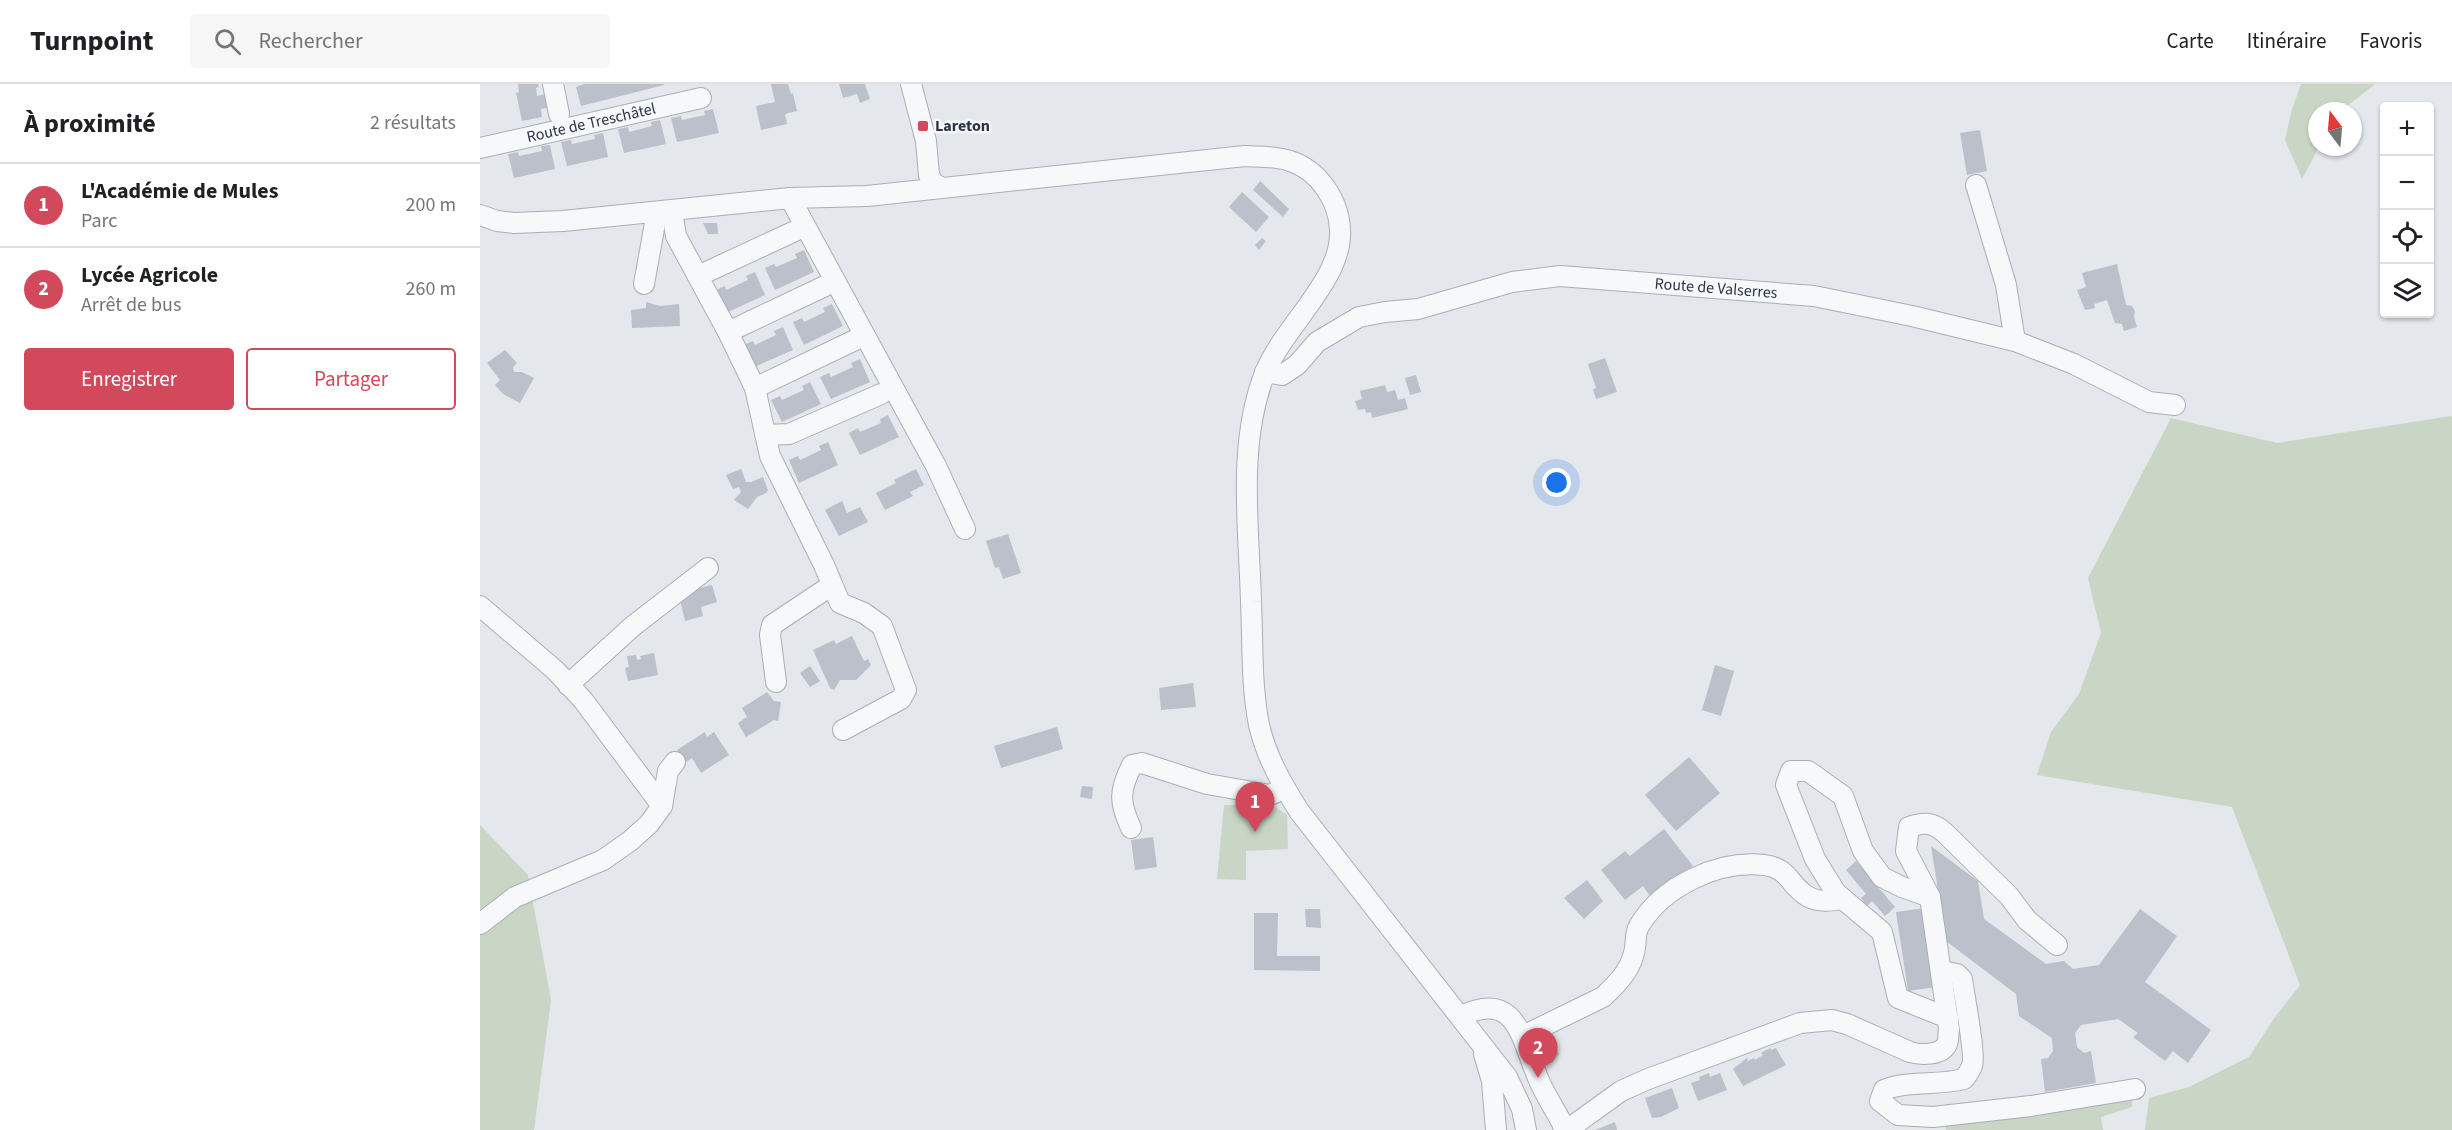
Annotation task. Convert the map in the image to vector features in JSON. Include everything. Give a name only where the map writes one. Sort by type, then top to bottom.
[{"type":"street","points":[[553,84],[559,114]]},
{"type":"street","points":[[910,84],[935,181]]},
{"type":"street","name":"Route de Treschâtel","points":[[480,148],[701,98]]},
{"type":"street","points":[[790,198],[851,184],[935,181],[1245,156],[1272,157],[1299,165],[1320,180],[1330,194],[1336,210],[1340,229],[1340,247],[1327,278],[1276,350],[1265,372],[1253,410],[1248,466],[1253,654],[1259,724],[1266,747],[1285,788],[1299,811],[1474,1032],[1515,1091],[1522,1109],[1526,1130]]},
{"type":"street","points":[[480,215],[514,223],[790,198],[867,196],[886,187],[923,183],[928,179],[935,181]]},
{"type":"street","points":[[1976,184],[2006,285],[2015,341]]},
{"type":"street","points":[[790,198],[936,466],[965,529]]},
{"type":"street","points":[[664,211],[755,388],[770,456],[840,603],[864,613],[882,626],[906,690],[901,699],[843,730]]},
{"type":"street","points":[[644,284],[664,211]]},
{"type":"street","points":[[698,276],[795,231]]},
{"type":"street","name":"Route de Valserres","points":[[1265,372],[1282,375],[1297,365],[1317,342],[1359,317],[1418,309],[1512,282],[1560,276],[1814,296],[1912,316],[2015,341],[2074,364],[2149,402],[2175,405]]},
{"type":"street","points":[[728,332],[825,286]]},
{"type":"street","points":[[755,388],[855,340]]},
{"type":"street","points":[[766,435],[789,434],[881,394]]},
{"type":"street","points":[[568,686],[633,626],[708,568]]},
{"type":"street","points":[[776,682],[770,635],[772,625],[832,585]]},
{"type":"street","points":[[480,606],[555,670],[583,700],[662,806]]},
{"type":"street","points":[[480,924],[515,897],[603,860],[630,841],[649,824],[662,806],[668,771],[675,762]]},
{"type":"street","points":[[1131,828],[1121,806],[1125,778],[1132,765],[1142,763],[1207,784],[1270,795],[1285,788]]},
{"type":"street","points":[[1930,897],[1882,877],[1863,851],[1843,796],[1808,771],[1791,771],[1786,785],[1815,859],[1836,893],[1882,932],[1898,999],[1948,1018]]},
{"type":"street","points":[[1461,1016],[1476,1009],[1495,1008],[1511,1017],[1523,1036],[1538,1078],[1565,1130],[1621,1091],[1800,1023],[1832,1020],[1847,1024],[1920,1055],[1942,1049],[1948,1044],[1948,1018],[1930,897],[1906,851],[1909,827],[1920,823],[1935,824],[1945,832],[2009,896],[2027,920],[2057,945]]},
{"type":"street","points":[[1523,1036],[1603,997],[1613,988],[1623,978],[1634,957],[1639,927],[1671,893],[1687,881],[1704,873],[1727,866],[1765,865],[1780,870],[1803,894],[1817,900],[1843,899]]},
{"type":"street","points":[[1941,971],[1957,974],[1962,979],[1968,1027],[1974,1049],[1972,1066],[1964,1079],[1948,1083],[1895,1085],[1884,1090],[1880,1101],[1898,1115],[1934,1117],[2031,1106],[2135,1089]]},
{"type":"street","points":[[1474,1032],[1486,1058],[1492,1082],[1496,1130]]},
{"type":"green space","points":[[2301,84],[2375,84],[2352,102],[2308,102],[2308,156],[2314,156],[2302,179],[2285,140]]},
{"type":"green space","points":[[2452,416],[2452,1130],[2145,1130],[2149,1098],[2189,1087],[2249,1057],[2275,1017],[2300,985],[2232,807],[2037,775],[2051,732],[2079,694],[2101,633],[2088,578],[2171,418],[2277,443]]},
{"type":"green space","points":[[1224,805],[1272,805],[1287,815],[1288,849],[1246,851],[1246,880],[1217,879]]},
{"type":"green space","points":[[480,825],[528,875],[551,1000],[534,1130],[480,1130]]},
{"type":"green space","points":[[2132,1096],[2132,1107],[2101,1117],[2103,1130],[1946,1130],[1944,1124]]},
{"type":"building","points":[[518,84],[538,84],[537,96],[546,94],[549,107],[541,109],[542,117],[522,121],[516,93],[519,92]]},
{"type":"building","points":[[584,84],[664,85],[581,106],[576,87]]},
{"type":"building","points":[[771,84],[788,84],[791,94],[793,93],[797,111],[785,114],[787,124],[761,130],[756,106],[775,102]]},
{"type":"building","points":[[839,84],[865,84],[870,99],[860,103],[857,94],[843,98]]},
{"type":"building","points":[[713,109],[719,133],[677,142],[671,118],[681,116],[682,120],[705,115],[704,111]]},
{"type":"building","points":[[660,120],[666,144],[624,153],[618,129],[628,127],[629,132],[652,126],[651,122]]},
{"type":"building","points":[[1980,130],[1987,171],[1967,175],[1960,133]]},
{"type":"building","points":[[603,133],[608,157],[567,166],[561,142],[571,140],[572,144],[595,139],[594,135]]},
{"type":"building","points":[[550,145],[555,169],[514,178],[508,154],[518,152],[519,156],[542,151],[541,146]]},
{"type":"building","points":[[1260,181],[1289,209],[1283,217],[1253,190]]},
{"type":"building","points":[[1242,192],[1269,217],[1256,232],[1229,207]]},
{"type":"building","points":[[703,223],[717,223],[718,234],[708,234]]},
{"type":"building","points":[[1262,238],[1266,241],[1259,250],[1255,245]]},
{"type":"building","points":[[804,250],[814,272],[775,290],[765,268],[774,264],[776,267],[797,258],[795,254]]},
{"type":"building","points":[[2117,264],[2126,305],[2132,306],[2135,311],[2137,327],[2124,331],[2122,324],[2115,323],[2107,300],[2094,304],[2095,308],[2085,310],[2077,290],[2086,287],[2082,273]]},
{"type":"building","points":[[755,272],[765,295],[726,313],[716,290],[725,286],[726,290],[748,280],[746,276]]},
{"type":"building","points":[[646,302],[660,306],[679,304],[680,326],[632,328],[631,310],[646,308]]},
{"type":"building","points":[[832,304],[843,326],[804,345],[793,322],[802,318],[804,322],[825,312],[823,308]]},
{"type":"building","points":[[783,327],[793,350],[754,367],[744,345],[753,341],[755,345],[776,335],[774,331]]},
{"type":"building","points":[[505,350],[517,363],[513,367],[514,372],[522,372],[534,378],[520,403],[503,394],[495,385],[500,380],[487,363]]},
{"type":"building","points":[[1605,358],[1617,392],[1596,399],[1593,389],[1596,388],[1588,364]]},
{"type":"building","points":[[860,359],[870,382],[831,399],[820,377],[829,373],[831,377],[853,367],[851,363]]},
{"type":"building","points":[[1416,375],[1421,392],[1410,395],[1405,378]]},
{"type":"building","points":[[810,382],[821,404],[782,422],[771,400],[780,396],[782,400],[804,390],[802,386]]},
{"type":"building","points":[[1385,385],[1387,392],[1395,390],[1398,400],[1405,398],[1408,409],[1372,418],[1371,412],[1366,413],[1365,409],[1358,410],[1355,401],[1362,399],[1360,391]]},
{"type":"building","points":[[888,415],[899,437],[860,455],[849,433],[858,428],[860,432],[881,423],[880,419]]},
{"type":"building","points":[[828,442],[838,465],[799,483],[789,460],[798,456],[800,460],[821,450],[819,446]]},
{"type":"building","points":[[741,469],[746,482],[763,477],[768,490],[757,497],[748,509],[734,500],[741,492],[739,487],[733,489],[726,475]]},
{"type":"building","points":[[916,469],[924,485],[910,492],[913,496],[885,510],[876,493],[896,483],[894,480]]},
{"type":"building","points":[[842,501],[847,513],[860,507],[868,522],[839,536],[825,510]]},
{"type":"building","points":[[1008,534],[1021,573],[1003,579],[999,567],[995,568],[986,541]]},
{"type":"building","points":[[712,585],[717,602],[701,607],[703,616],[685,621],[680,600],[689,597],[687,591]]},
{"type":"building","points":[[852,636],[864,661],[868,659],[871,665],[856,680],[840,680],[834,690],[830,688],[813,650],[834,640],[836,644]]},
{"type":"building","points":[[654,653],[658,675],[628,681],[625,668],[629,667],[627,656],[636,655],[637,660],[641,659],[640,656]]},
{"type":"building","points":[[1715,665],[1734,671],[1721,716],[1702,710]]},
{"type":"building","points":[[810,666],[820,681],[810,687],[800,673]]},
{"type":"building","points":[[1193,683],[1196,707],[1161,710],[1159,688]]},
{"type":"building","points":[[767,692],[774,701],[781,702],[778,721],[774,720],[746,737],[738,723],[747,717],[742,708]]},
{"type":"building","points":[[1057,727],[1063,749],[1001,768],[994,746]]},
{"type":"building","points":[[705,732],[707,737],[714,732],[729,755],[701,773],[692,758],[685,763],[677,750]]},
{"type":"building","points":[[1689,757],[1720,793],[1676,831],[1645,795]]},
{"type":"building","points":[[1082,786],[1093,787],[1092,799],[1080,797]]},
{"type":"building","points":[[1664,829],[1693,866],[1652,899],[1643,886],[1625,900],[1601,870],[1625,851],[1630,856]]},
{"type":"building","points":[[1153,837],[1157,867],[1135,870],[1131,840]]},
{"type":"building","points":[[1931,846],[1978,881],[1984,919],[2046,964],[2064,961],[2073,969],[2099,965],[2140,909],[2177,936],[2145,982],[2211,1030],[2188,1063],[2173,1051],[2165,1061],[2133,1037],[2138,1033],[2118,1019],[2081,1025],[2075,1033],[2077,1047],[2084,1053],[2091,1051],[2096,1083],[2045,1092],[2041,1059],[2048,1058],[2053,1051],[2052,1038],[2019,1016],[2016,994],[1946,941]]},
{"type":"building","points":[[1856,861],[1895,907],[1885,916],[1872,901],[1867,906],[1861,898],[1866,894],[1846,870]]},
{"type":"building","points":[[1587,880],[1603,901],[1584,919],[1564,898]]},
{"type":"building","points":[[1925,908],[1936,987],[1908,991],[1896,912]]},
{"type":"building","points":[[1305,909],[1320,909],[1321,928],[1306,927]]},
{"type":"building","points":[[1254,913],[1278,913],[1277,956],[1320,956],[1320,971],[1254,970]]},
{"type":"building","points":[[1543,1043],[1554,1044],[1559,1054],[1552,1063],[1541,1061],[1536,1052]]},
{"type":"building","points":[[1770,1048],[1771,1050],[1776,1048],[1786,1065],[1743,1086],[1733,1069],[1747,1058],[1748,1061],[1754,1058],[1755,1060]]},
{"type":"building","points":[[1709,1073],[1710,1077],[1720,1073],[1727,1090],[1698,1101],[1691,1083]]},
{"type":"building","points":[[1672,1088],[1679,1108],[1661,1117],[1652,1118],[1645,1098]]},
{"type":"building","points":[[1615,1122],[1617,1130],[1595,1130]]},
{"type":"place","name":"Lareton","points":[[923,126]]},
{"type":"place","name":"L'Académie de Mules","points":[[1255,832]]},
{"type":"place","name":"Lycée Agricole","points":[[1538,1078]]}]
